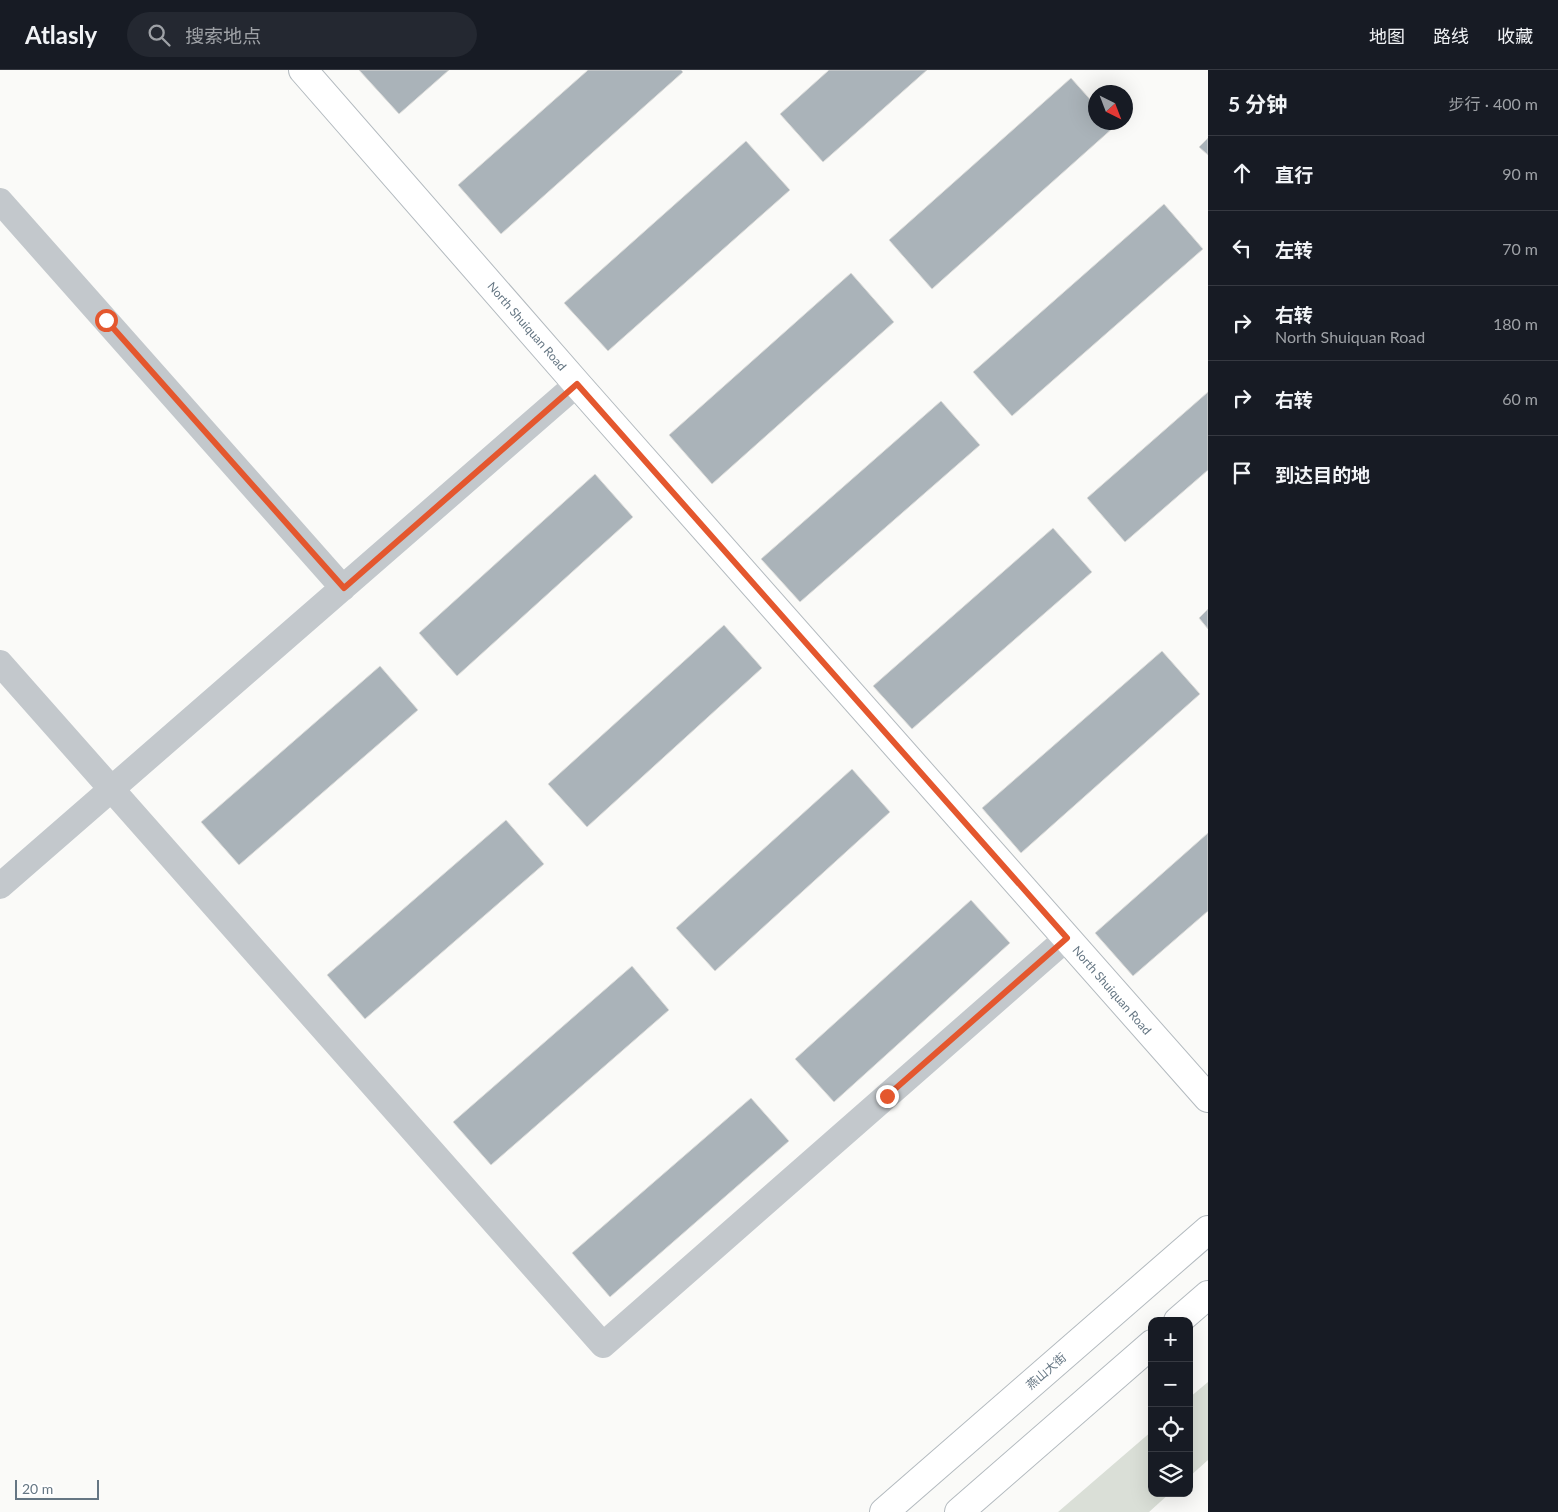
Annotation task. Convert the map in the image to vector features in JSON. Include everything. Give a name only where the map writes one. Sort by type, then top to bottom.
[{"type":"street","name":"North Shuiquan Road","points":[[303,70],[577,384],[1208,1098]]},
{"type":"street","points":[[0,201],[344,588]]},
{"type":"street","points":[[0,886],[577,384]]},
{"type":"street","points":[[0,663],[603,1345],[1067,938]]},
{"type":"street","name":"燕山大街","points":[[884,1512],[1208,1230]]},
{"type":"street","points":[[1183,1317],[1208,1295]]},
{"type":"street","points":[[959,1512],[1148,1347]]},
{"type":"shaded area","points":[[1208,1382],[1208,1460],[1193,1473],[1193,1407],[1193,1395]]},
{"type":"shaded area","points":[[1148,1434],[1148,1497],[1166,1497],[1149,1512],[1058,1512]]},
{"type":"building","points":[[359,70],[449,70],[399,114]]},
{"type":"building","points":[[588,70],[681,70],[683,72],[501,234],[458,185]]},
{"type":"building","points":[[829,70],[927,70],[823,162],[780,114]]},
{"type":"building","points":[[1071,78],[1088,97],[1088,130],[1111,130],[932,289],[889,240]]},
{"type":"building","points":[[1208,138],[1208,155],[1199,147]]},
{"type":"building","points":[[746,141],[790,190],[608,351],[564,303]]},
{"type":"building","points":[[1164,204],[1203,249],[1012,416],[973,372]]},
{"type":"building","points":[[851,273],[894,322],[712,484],[669,435]]},
{"type":"building","points":[[1208,392],[1208,470],[1125,542],[1087,498]]},
{"type":"building","points":[[941,401],[980,445],[800,602],[761,559]]},
{"type":"building","points":[[595,474],[633,517],[457,676],[419,633]]},
{"type":"building","points":[[1053,528],[1092,572],[912,729],[873,686]]},
{"type":"building","points":[[1208,609],[1208,629],[1199,618]]},
{"type":"building","points":[[724,625],[762,668],[587,827],[548,784]]},
{"type":"building","points":[[1162,651],[1200,694],[1021,853],[982,808]]},
{"type":"building","points":[[380,666],[418,710],[239,865],[201,822]]},
{"type":"building","points":[[852,769],[890,812],[715,971],[676,928]]},
{"type":"building","points":[[506,820],[544,864],[365,1019],[327,975]]},
{"type":"building","points":[[1208,833],[1208,911],[1133,976],[1095,933]]},
{"type":"building","points":[[971,900],[1010,943],[834,1102],[795,1059]]},
{"type":"building","points":[[632,966],[669,1010],[491,1165],[453,1122]]},
{"type":"building","points":[[751,1098],[789,1141],[610,1297],[572,1253]]},
{"type":"route","points":[[106,320],[344,588],[577,384],[1067,938],[887,1096]]}]
